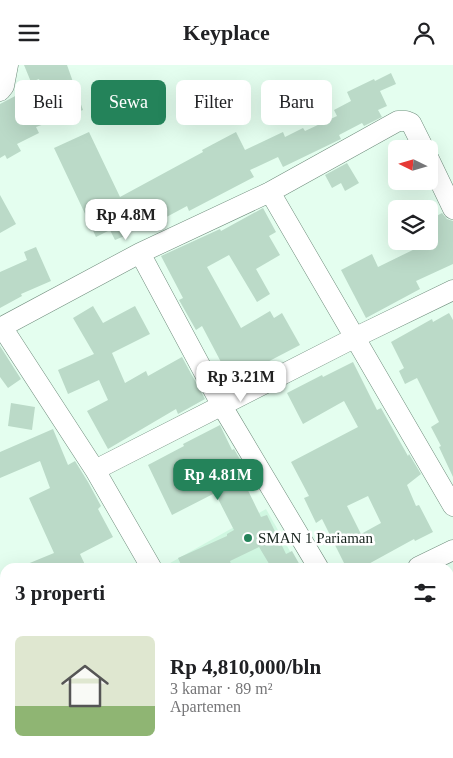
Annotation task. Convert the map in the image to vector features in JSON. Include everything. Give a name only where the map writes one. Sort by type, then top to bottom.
[{"type":"street","points":[[0,91],[4,86],[8,65]]},
{"type":"street","points":[[148,563],[95,470],[1,327],[140,253],[270,192],[398,121],[411,123],[420,140]]},
{"type":"street","points":[[438,178],[453,209]]},
{"type":"street","points":[[270,192],[453,506]]},
{"type":"street","points":[[140,253],[222,406],[316,563]]},
{"type":"street","points":[[95,470],[356,337],[453,290]]},
{"type":"street","points":[[426,563],[453,550]]},
{"type":"shaded area","name":"SMAN 1 Pariaman","points":[[266,509],[297,563],[170,563]]},
{"type":"building","points":[[24,65],[67,65],[72,80],[39,79],[30,80]]},
{"type":"building","points":[[391,73],[396,84],[380,91],[387,106],[378,110],[382,117],[364,126],[362,123],[339,135],[341,139],[283,167],[278,157],[250,170],[254,177],[189,211],[187,206],[159,221],[150,204],[128,215],[131,220],[122,225],[127,235],[115,240],[110,230],[96,237],[54,148],[89,132],[120,197],[236,132],[245,150],[283,132],[285,137],[303,128],[305,131],[318,125],[332,125],[332,118],[337,116],[334,110],[351,101],[347,92],[374,79],[375,81]]},
{"type":"building","points":[[15,96],[15,125],[42,125],[36,127],[39,133],[17,144],[21,151],[7,159],[5,155],[0,158],[0,104]]},
{"type":"building","points":[[347,163],[359,183],[345,191],[341,183],[332,188],[325,175]]},
{"type":"building","points":[[0,195],[16,224],[0,233]]},
{"type":"building","points":[[263,208],[276,232],[269,236],[280,255],[256,269],[270,294],[257,302],[229,255],[207,267],[241,328],[270,311],[274,318],[282,313],[300,345],[231,381],[202,326],[196,330],[179,300],[183,298],[161,256],[220,229],[221,231]]},
{"type":"building","points":[[442,213],[447,219],[453,221],[453,264],[416,281],[420,289],[366,318],[341,270],[372,254],[378,267],[413,250],[438,250],[438,215]]},
{"type":"building","points":[[36,247],[51,281],[21,294],[22,296],[0,308],[0,272],[27,260],[24,252]]},
{"type":"building","points":[[93,306],[103,323],[135,306],[150,334],[112,353],[125,383],[146,371],[148,376],[182,357],[205,399],[178,414],[176,409],[108,449],[87,411],[108,400],[99,380],[68,394],[58,370],[94,354],[73,318]]},
{"type":"building","points":[[449,313],[453,320],[453,477],[439,447],[441,446],[431,427],[439,422],[417,378],[405,384],[399,371],[404,368],[391,342],[432,319],[433,322]]},
{"type":"building","points":[[0,346],[21,379],[8,388],[0,377]]},
{"type":"building","points":[[353,362],[377,410],[381,408],[408,456],[409,454],[421,474],[407,485],[416,506],[419,505],[433,532],[415,541],[414,539],[370,563],[344,563],[322,519],[316,523],[304,498],[309,496],[291,462],[358,427],[344,401],[303,424],[287,393],[322,375],[323,377]],"holes":[[[368,496],[381,523],[361,534],[347,506]]]},
{"type":"building","points":[[11,403],[35,407],[32,430],[8,426]]},
{"type":"building","points":[[220,425],[232,450],[234,449],[248,473],[241,476],[261,517],[267,515],[286,554],[292,551],[299,563],[269,563],[259,547],[230,561],[231,563],[180,563],[178,558],[227,536],[227,534],[234,530],[215,493],[172,515],[148,465],[184,446],[183,444]]},
{"type":"building","points":[[53,429],[68,465],[75,461],[88,482],[101,506],[98,509],[113,537],[80,554],[84,563],[30,563],[54,553],[29,498],[50,488],[40,461],[0,478],[0,452]]},
{"type":"place","name":"SMAN 1 Pariaman","points":[[248,538]]}]
